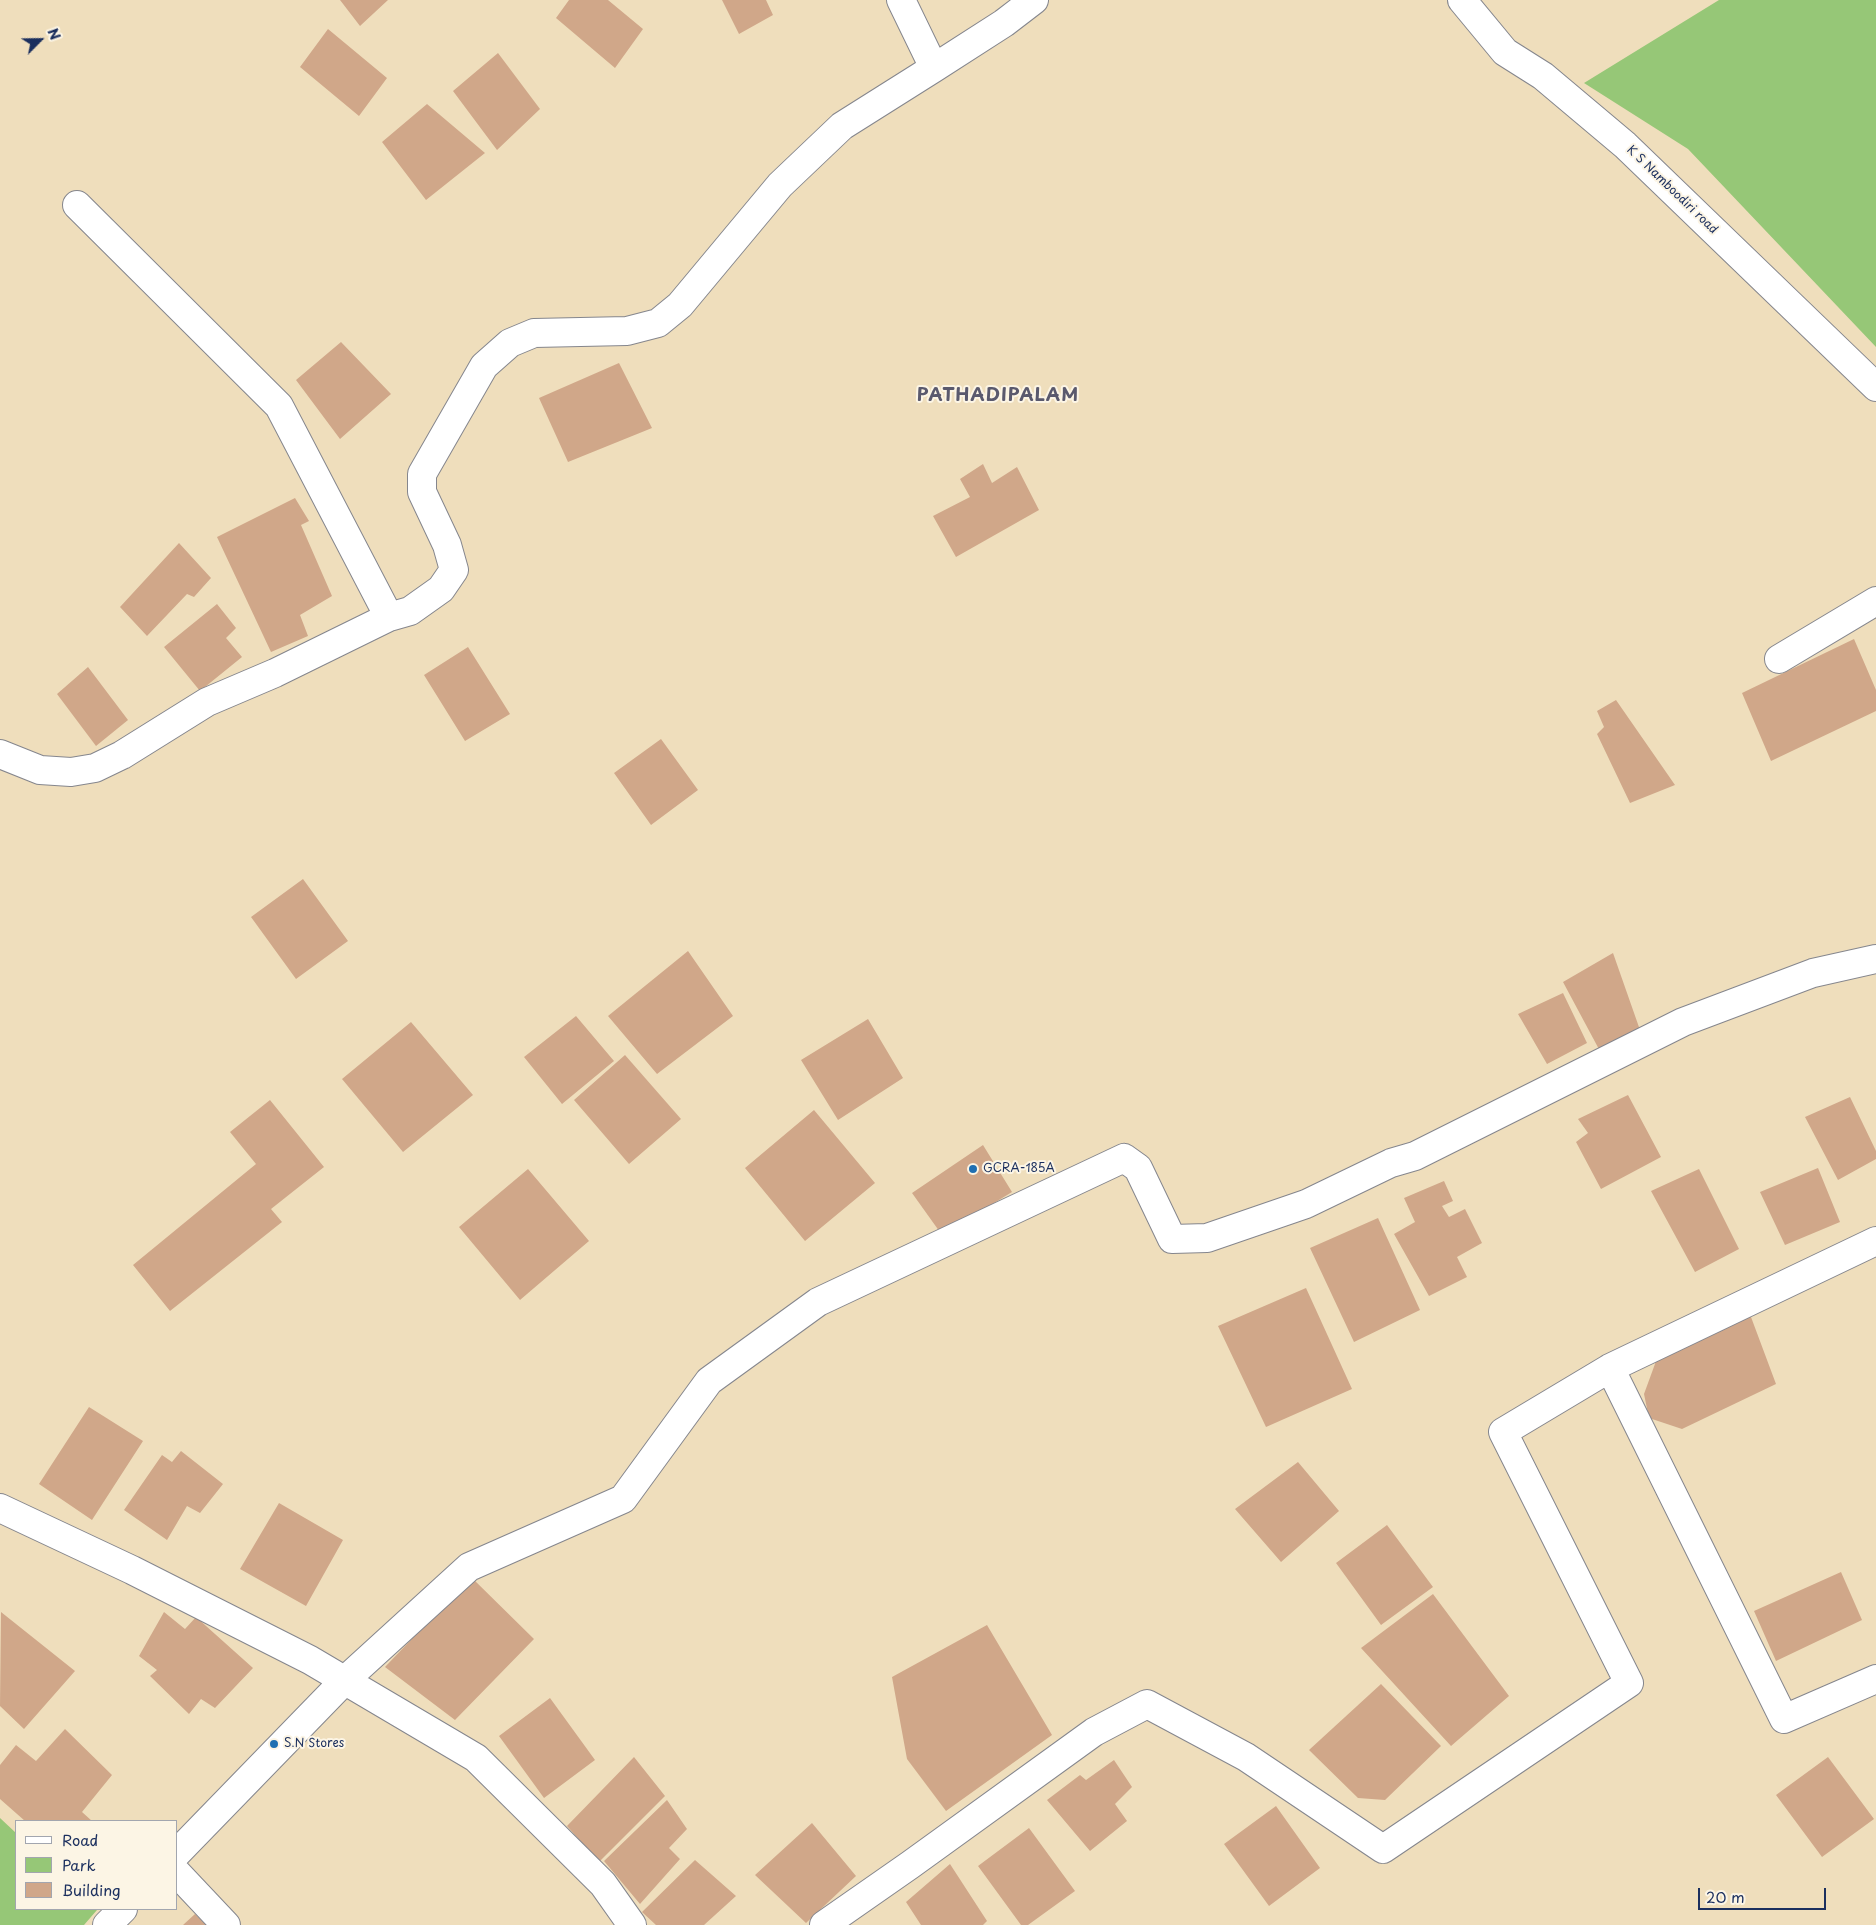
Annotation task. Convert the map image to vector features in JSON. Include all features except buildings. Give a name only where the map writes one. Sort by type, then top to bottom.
[{"type":"street","points":[[901,0],[934,68]]},
{"type":"street","points":[[0,754],[40,770],[71,772],[95,768],[122,755],[207,702],[275,673],[389,617],[410,611],[441,589],[454,570],[447,545],[422,492],[422,474],[484,366],[510,343],[534,333],[627,331],[658,323],[680,304],[780,185],[842,126],[1004,23],[1034,0]]},
{"type":"street","name":"K S Namboodiri road","points":[[1462,0],[1505,52],[1543,76],[1625,145],[1876,387]]},
{"type":"street","points":[[77,205],[279,406],[389,617]]},
{"type":"street","points":[[1779,660],[1876,601]]},
{"type":"street","points":[[178,1852],[344,1681],[469,1566],[623,1499],[709,1381],[818,1302],[1124,1158],[1138,1168],[1172,1239],[1207,1238],[1306,1204],[1391,1163],[1415,1156],[1682,1022],[1813,973],[1876,959]]},
{"type":"street","points":[[824,1925],[1094,1732],[1147,1704],[1246,1758],[1383,1850],[1629,1683],[1503,1432],[1610,1368],[1876,1241]]},
{"type":"street","points":[[1610,1368],[1784,1719],[1876,1679]]},
{"type":"street","points":[[0,1508],[132,1570],[310,1660],[476,1758],[603,1884],[632,1925]]},
{"type":"street","points":[[178,1874],[226,1925]]},
{"type":"street","points":[[107,1925],[122,1910]]},
{"type":"green space","points":[[1719,0],[1876,0],[1876,347],[1688,149],[1584,83]]},
{"type":"green space","points":[[0,1818],[15,1832],[15,1910],[97,1910],[84,1925],[0,1925]]},
{"type":"place","name":"GCRA-185A","points":[[973,1169]]},
{"type":"place","name":"S.N Stores","points":[[274,1744]]},
{"type":"district","name":"PATHADIPALAM","points":[[998,396]]}]
